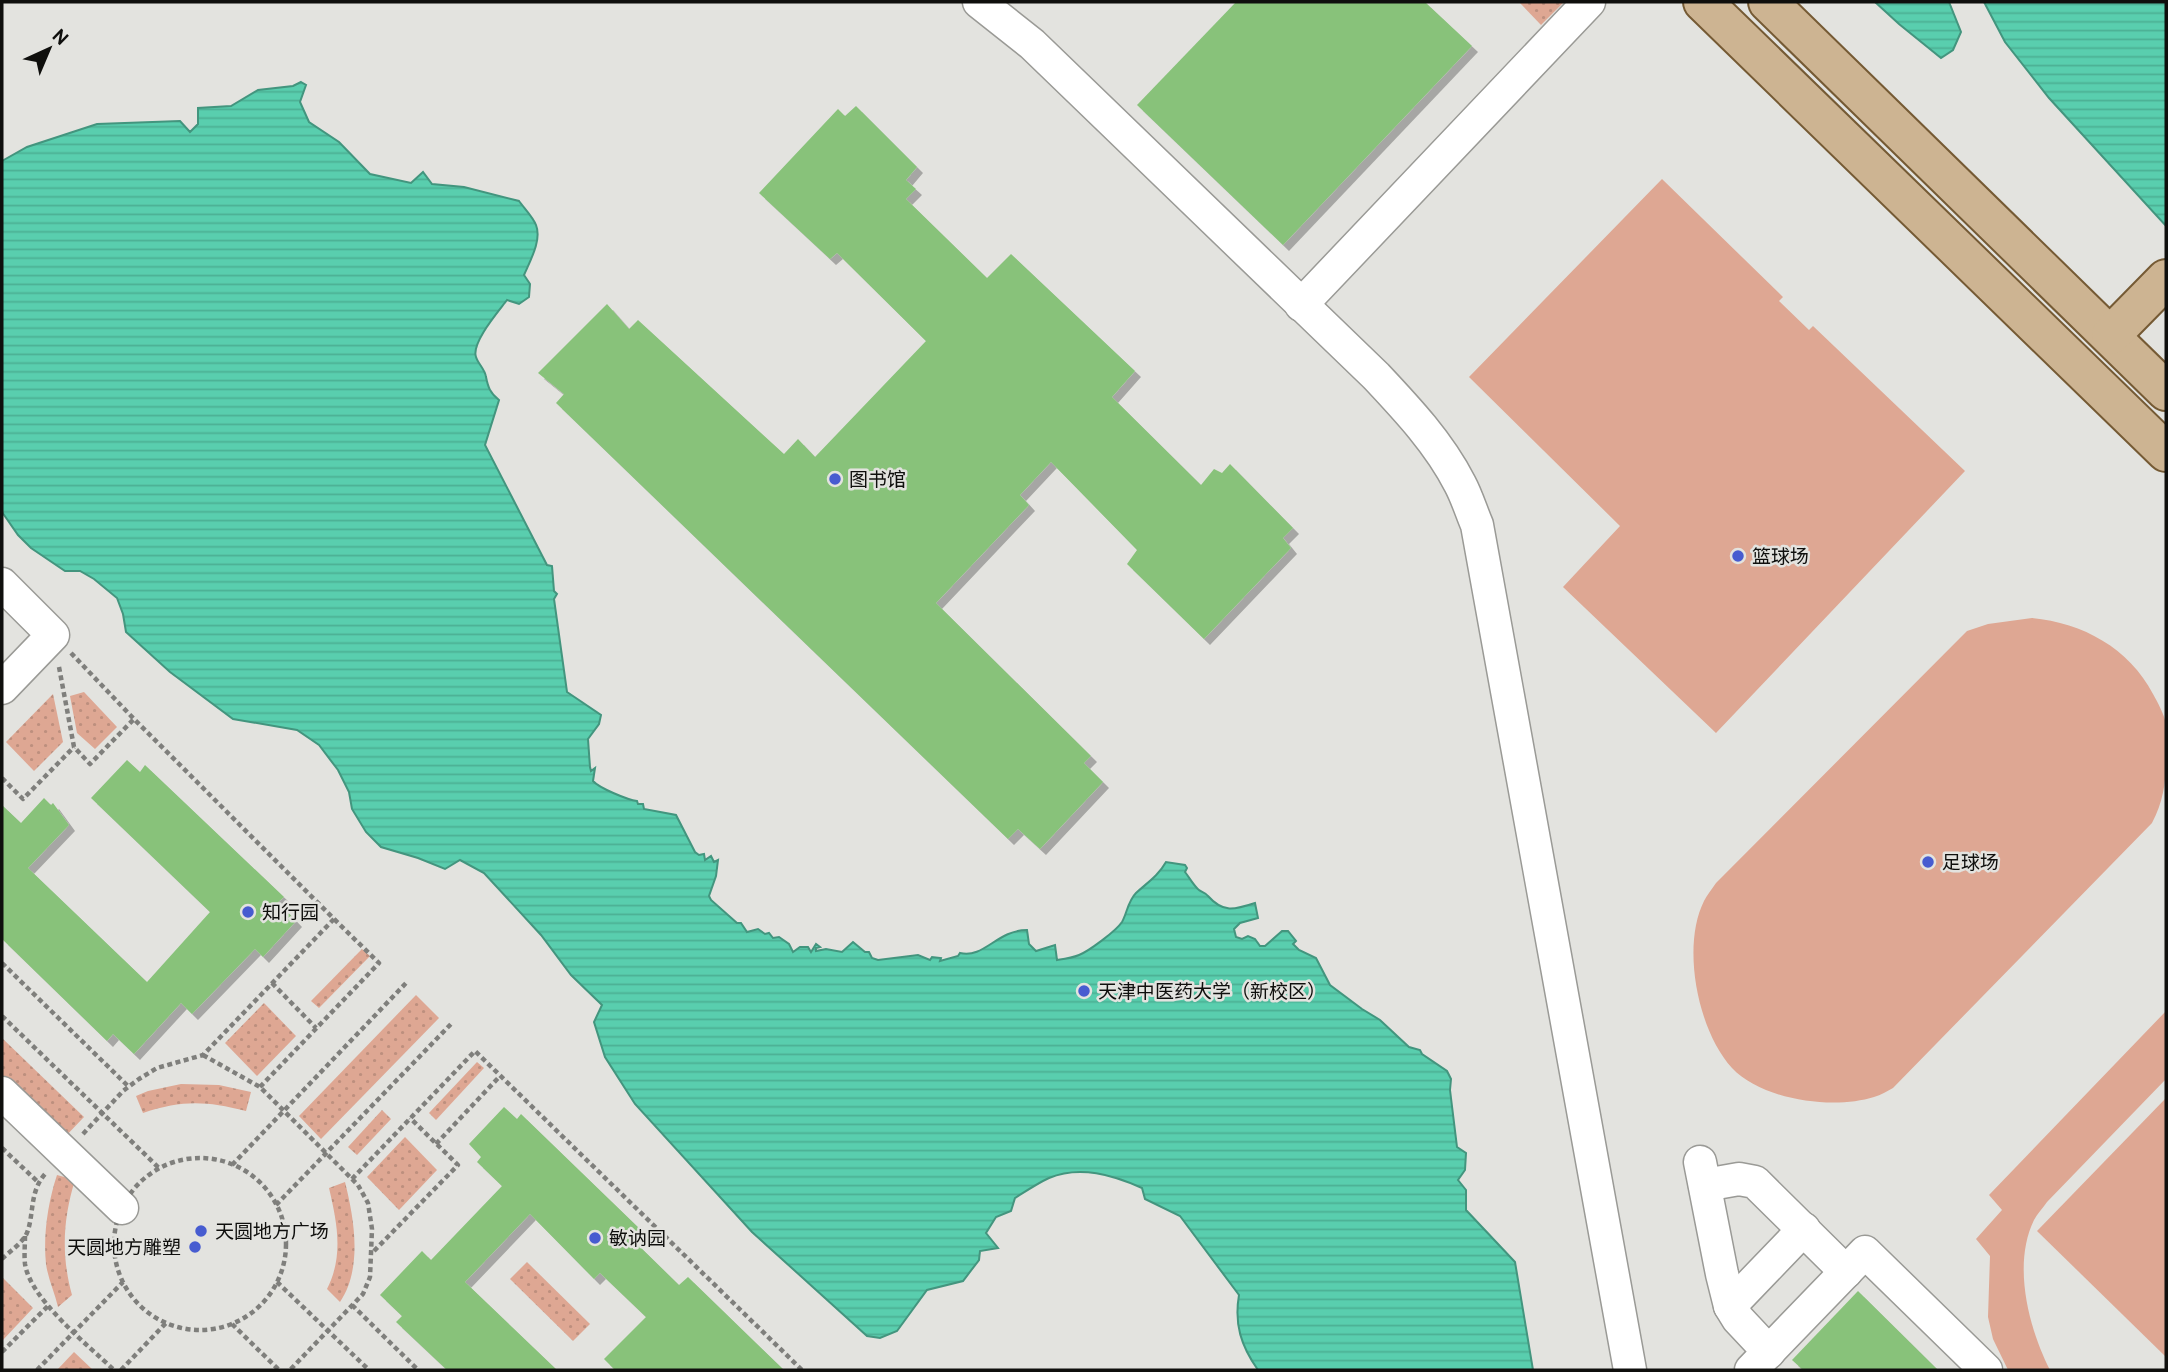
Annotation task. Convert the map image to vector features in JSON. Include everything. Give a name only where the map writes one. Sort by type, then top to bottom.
[{"type":"main road","points":[[1703,2],[2166,452]]},
{"type":"main road","points":[[1768,2],[2110,335],[2162,379]]},
{"type":"main road","points":[[2110,335],[2166,279]]},
{"type":"lane","points":[[979,2],[1032,44],[1407,409],[1434,443],[1460,484],[1477,525],[1630,1370]]},
{"type":"lane","points":[[1301,305],[1589,2]]},
{"type":"lane","points":[[2,584],[53,635],[2,688]]},
{"type":"lane","points":[[2,1093],[122,1208]]},
{"type":"lane","points":[[1846,1272],[1755,1182],[1702,1173],[1730,1306],[1760,1361],[1846,1272],[1865,1252],[1986,1370]]},
{"type":"lane","points":[[1730,1306],[1804,1229]]},
{"type":"path","points":[[53,635],[379,962],[260,1087]]},
{"type":"path","points":[[53,635],[74,747],[90,764],[134,719]]},
{"type":"path","points":[[2,778],[23,799],[74,747]]},
{"type":"path","points":[[114,1370],[48,1306],[33,1285],[25,1265],[25,1236],[41,1178],[129,1087],[157,1068],[203,1055],[334,919]]},
{"type":"path","points":[[2,963],[129,1087]]},
{"type":"path","points":[[232,1165],[407,982]]},
{"type":"path","points":[[272,983],[316,1028]]},
{"type":"path","points":[[2,1016],[159,1168]]},
{"type":"path","points":[[276,1205],[451,1024]]},
{"type":"path","points":[[352,1179],[475,1051],[802,1370]]},
{"type":"path","points":[[203,1055],[260,1087],[352,1179],[368,1203],[373,1252],[370,1277],[363,1294],[290,1370]]},
{"type":"path","points":[[436,1143],[500,1075]]},
{"type":"path","points":[[373,1252],[458,1165],[410,1118]]},
{"type":"path","points":[[2,1148],[39,1183]]},
{"type":"path","points":[[205,1158],[232,1165],[259,1181],[276,1205],[286,1236],[285,1256],[277,1282],[257,1310],[232,1324],[200,1331],[166,1323],[145,1311],[132,1298],[116,1265],[115,1230],[122,1208],[139,1182],[159,1168],[187,1159],[205,1158]]},
{"type":"path","points":[[2,1259],[25,1236]]},
{"type":"path","points":[[37,1370],[122,1282]]},
{"type":"path","points":[[277,1282],[369,1370]]},
{"type":"path","points":[[2,1352],[48,1306]]},
{"type":"path","points":[[352,1306],[418,1370]]},
{"type":"path","points":[[121,1370],[166,1323]]},
{"type":"path","points":[[232,1324],[279,1370]]},
{"type":"shaded area","points":[[1519,2],[1564,2],[1541,25]]},
{"type":"shaded area","points":[[1875,2],[1949,2],[1961,32],[1953,50],[1941,58]]},
{"type":"shaded area","points":[[1984,2],[2166,2],[2166,226],[2049,98],[2005,42]]},
{"type":"shaded area","points":[[301,82],[306,85],[300,102],[309,122],[339,142],[370,174],[411,183],[423,172],[432,184],[464,187],[519,201],[536,225],[538,237],[524,275],[530,284],[529,297],[519,304],[507,300],[477,344],[476,357],[490,390],[499,400],[485,445],[547,565],[552,566],[567,692],[601,715],[599,724],[588,739],[591,771],[595,768],[593,781],[614,793],[643,804],[644,809],[676,815],[695,852],[704,854],[705,860],[711,856],[714,862],[718,860],[709,896],[711,900],[737,923],[741,923],[747,932],[758,929],[765,934],[769,933],[773,938],[779,937],[789,944],[793,952],[800,947],[808,947],[811,952],[816,944],[820,947],[816,948],[816,951],[826,949],[842,952],[853,942],[878,960],[918,955],[930,960],[932,957],[941,958],[940,961],[960,953],[976,952],[1007,934],[1027,930],[1029,944],[1036,951],[1055,945],[1057,960],[1071,958],[1089,949],[1119,926],[1133,896],[1166,862],[1185,865],[1185,872],[1195,886],[1224,908],[1255,903],[1258,918],[1240,923],[1234,929],[1236,937],[1242,939],[1248,936],[1255,939],[1260,946],[1265,946],[1282,931],[1288,931],[1296,941],[1293,944],[1299,950],[1316,958],[1330,985],[1380,1020],[1409,1047],[1420,1050],[1447,1071],[1451,1079],[1457,1147],[1466,1153],[1465,1170],[1458,1180],[1466,1190],[1466,1210],[1515,1262],[1533,1370],[1258,1370],[1240,1334],[1237,1316],[1239,1295],[1180,1216],[1145,1199],[1142,1188],[1120,1179],[1084,1172],[1049,1178],[1015,1198],[1011,1211],[996,1217],[986,1233],[998,1248],[980,1251],[979,1260],[963,1281],[927,1290],[897,1331],[880,1338],[867,1336],[752,1232],[635,1104],[605,1057],[594,1022],[602,1005],[571,975],[541,935],[484,873],[460,860],[445,869],[381,847],[366,832],[352,809],[349,792],[338,770],[319,745],[297,730],[233,719],[170,672],[126,632],[117,598],[80,571],[65,571],[31,548],[18,535],[2,512],[2,161],[27,147],[97,124],[180,121],[190,132],[198,124],[198,108],[231,106],[258,90],[293,86]]},
{"type":"shaded area","points":[[1662,179],[1783,297],[1779,301],[1809,330],[1813,326],[1965,471],[1716,733],[1563,587],[1620,526],[1469,377]]},
{"type":"shaded area","name":"足球场","points":[[2032,618],[2069,626],[2103,641],[2131,663],[2153,694],[2164,716],[2167,736],[2164,790],[2152,823],[1893,1088],[1857,1101],[1819,1102],[1779,1095],[1745,1079],[1720,1052],[1702,1011],[1694,964],[1694,941],[1697,920],[1704,901],[1716,883],[1967,631],[1988,624]]},
{"type":"shaded area","points":[[84,692],[117,727],[95,749],[77,733],[70,696]]},
{"type":"shaded area","points":[[53,694],[63,742],[34,771],[6,742]]},
{"type":"shaded area","points":[[362,949],[370,956],[319,1008],[311,1001]]},
{"type":"shaded area","points":[[416,995],[439,1018],[321,1139],[299,1116]]},
{"type":"shaded area","points":[[264,1003],[296,1036],[257,1076],[225,1043]]},
{"type":"shaded area","points":[[2166,1011],[2166,1079],[2047,1202],[2034,1220],[2028,1238],[2024,1257],[2026,1296],[2036,1336],[2050,1370],[2008,1370],[1993,1339],[1988,1317],[1990,1256],[1976,1239],[2002,1210],[1989,1195]]},
{"type":"shaded area","points":[[2,1038],[84,1117],[63,1139],[2,1080]]},
{"type":"shaded area","points":[[477,1062],[484,1068],[436,1120],[429,1113]]},
{"type":"shaded area","points":[[181,1084],[219,1085],[251,1092],[246,1111],[194,1103],[143,1113],[136,1096]]},
{"type":"shaded area","points":[[2166,1098],[2166,1357],[2037,1231]]},
{"type":"shaded area","points":[[382,1110],[391,1119],[357,1155],[348,1147]]},
{"type":"shaded area","points":[[405,1137],[437,1170],[399,1210],[367,1177]]},
{"type":"shaded area","points":[[57,1175],[75,1180],[65,1237],[66,1266],[72,1295],[58,1307],[45,1253],[47,1219]]},
{"type":"shaded area","points":[[345,1182],[353,1227],[354,1259],[352,1274],[340,1302],[327,1289],[336,1264],[337,1252],[336,1226],[329,1188]]},
{"type":"shaded area","points":[[527,1262],[590,1324],[573,1341],[510,1279]]},
{"type":"shaded area","points":[[2,1277],[33,1308],[2,1341]]},
{"type":"shaded area","points":[[74,1352],[93,1370],[57,1370]]},
{"type":"building","points":[[1236,2],[1425,2],[1472,46],[1283,245],[1137,105]]},
{"type":"building","name":"图书馆","points":[[856,106],[917,167],[906,180],[916,189],[906,199],[987,278],[1011,254],[1135,371],[1112,397],[1201,485],[1214,469],[1222,473],[1230,464],[1293,528],[1283,538],[1291,548],[1204,639],[1127,564],[1137,550],[1051,462],[1020,495],[1029,505],[936,603],[1091,756],[1084,763],[1103,782],[1040,849],[1018,829],[1008,839],[556,403],[564,394],[538,373],[607,304],[629,329],[638,320],[784,454],[798,439],[815,457],[926,341],[837,253],[830,259],[759,193],[838,109],[845,116]]},
{"type":"building","name":"知行园","points":[[127,760],[140,772],[145,765],[284,897],[278,902],[296,921],[263,957],[255,949],[192,1014],[181,1003],[134,1054],[113,1034],[107,1041],[2,939],[2,805],[21,823],[44,798],[51,805],[53,803],[69,825],[28,868],[147,982],[210,912],[91,798]]},
{"type":"building","name":"敏讷园","points":[[504,1107],[517,1119],[521,1114],[642,1231],[634,1241],[679,1285],[688,1277],[784,1370],[615,1370],[604,1359],[646,1317],[600,1273],[594,1279],[530,1214],[465,1282],[557,1370],[447,1370],[396,1322],[402,1316],[380,1295],[422,1251],[431,1260],[502,1186],[477,1162],[481,1157],[469,1144]]},
{"type":"building","points":[[1858,1291],[1938,1370],[1803,1370],[1792,1360]]},
{"type":"place","name":"图书馆","points":[[835,479]]},
{"type":"place","name":"篮球场","points":[[1738,556]]},
{"type":"place","name":"足球场","points":[[1928,862]]},
{"type":"place","name":"知行园","points":[[248,912]]},
{"type":"place","name":"天津中医药大学（新校区）","points":[[1084,991]]},
{"type":"place","name":"天圆地方广场","points":[[201,1231]]},
{"type":"place","name":"敏讷园","points":[[595,1238]]},
{"type":"place","name":"天圆地方雕塑","points":[[195,1247]]}]
